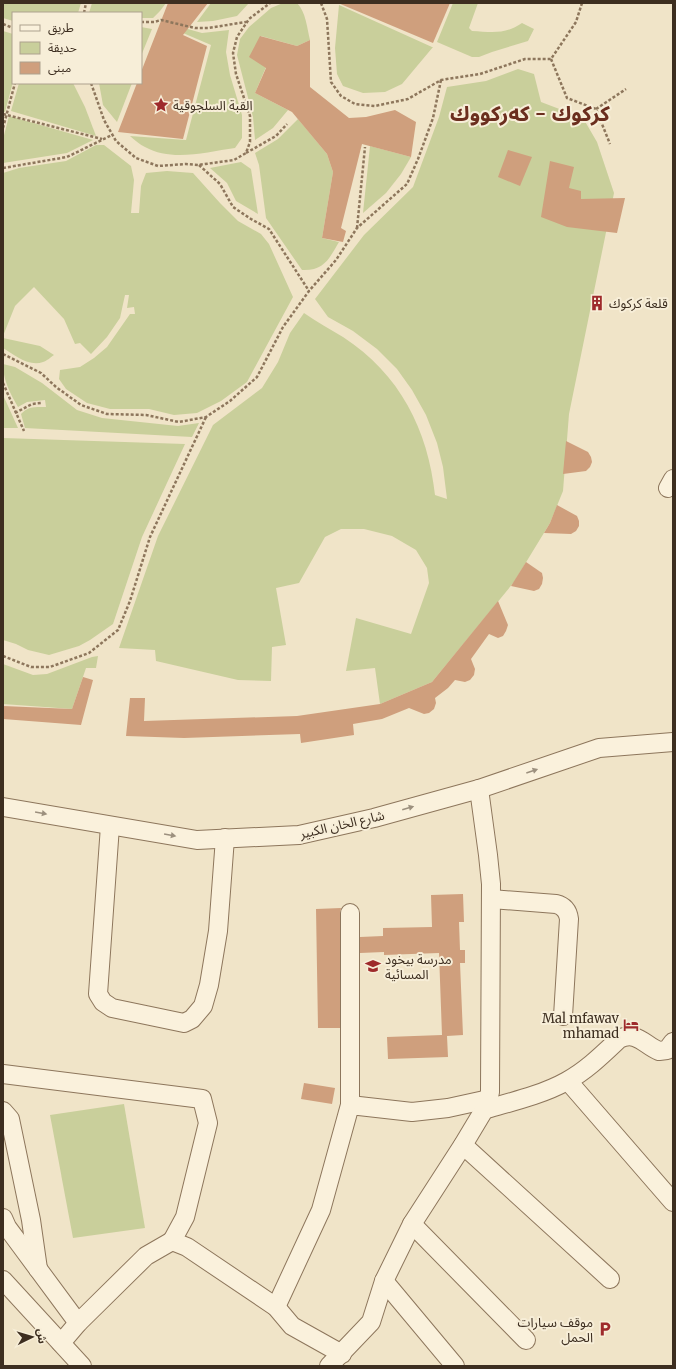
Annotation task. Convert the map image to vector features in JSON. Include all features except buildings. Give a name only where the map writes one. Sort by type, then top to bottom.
[{"type":"street","name":"شارع الخان الكبير","points":[[3,807],[197,840],[299,835],[374,818],[479,789],[599,748],[673,742]]},
{"type":"street","points":[[172,1241],[187,1248],[276,1307],[292,1326],[335,1360],[371,1322],[384,1281],[412,1224],[463,1145],[486,1105],[490,1092],[491,899],[489,862],[479,789]]},
{"type":"street","points":[[110,826],[98,994],[103,1002],[112,1008],[184,1023],[192,1019],[203,1006],[209,985],[218,931],[225,838]]},
{"type":"street","points":[[491,899],[556,904],[567,910],[569,919],[563,1016]]},
{"type":"street","points":[[276,1307],[321,1210],[350,1105],[350,913]]},
{"type":"street","points":[[350,1105],[412,1112],[486,1105],[546,1090],[568,1081],[595,1061],[624,1036],[634,1036],[660,1051],[667,1050],[673,1042]]},
{"type":"street","points":[[3,1074],[202,1099],[208,1124],[185,1217],[172,1241],[146,1256],[78,1323],[61,1343]]},
{"type":"street","points":[[568,1081],[673,1202]]},
{"type":"street","points":[[3,1111],[10,1119],[31,1220],[38,1269]]},
{"type":"street","points":[[463,1145],[610,1279]]},
{"type":"street","points":[[3,1218],[7,1227],[78,1323]]},
{"type":"street","points":[[412,1224],[526,1340]]},
{"type":"street","points":[[3,1281],[82,1366]]},
{"type":"street","points":[[384,1281],[455,1366]]},
{"type":"path","points":[[246,153],[250,142],[250,116],[236,74],[233,53],[237,37],[249,19],[270,3]]},
{"type":"path","points":[[321,3],[328,19],[331,82],[341,96],[355,104],[375,106],[408,99],[441,80],[480,74],[525,59],[551,59]]},
{"type":"path","points":[[551,59],[576,22],[582,3]]},
{"type":"path","points":[[142,22],[154,22],[161,20],[195,28],[208,28],[247,22]]},
{"type":"path","points":[[551,59],[568,98],[596,110],[610,144]]},
{"type":"path","points":[[3,354],[41,373],[56,387],[81,405],[106,414],[146,415],[179,422],[206,417],[230,401],[257,377],[283,327],[309,291],[336,260],[357,228],[407,184],[433,118],[441,80]]},
{"type":"path","points":[[3,128],[5,114],[15,84]]},
{"type":"path","points":[[91,84],[104,120],[116,141],[136,158],[158,166],[186,164],[198,165],[234,160],[276,136],[287,124]]},
{"type":"path","points":[[596,110],[626,89]]},
{"type":"path","points":[[5,114],[102,140]]},
{"type":"path","points":[[3,168],[67,157],[112,135]]},
{"type":"path","points":[[357,228],[365,147]]},
{"type":"path","points":[[198,165],[220,184],[233,207],[269,229],[309,291]]},
{"type":"path","points":[[3,383],[24,431]]},
{"type":"path","points":[[15,413],[32,404],[41,403]]},
{"type":"path","points":[[3,656],[31,667],[50,667],[89,653],[118,630],[130,601],[150,537],[206,417]]},
{"type":"green space","points":[[3,3],[81,3],[78,12],[12,12],[12,21],[3,18]]},
{"type":"green space","points":[[92,3],[166,3],[153,18],[142,18],[142,12],[89,12]]},
{"type":"green space","points":[[211,3],[249,3],[237,16],[213,21],[197,22]]},
{"type":"green space","points":[[283,3],[297,3],[300,7],[306,20],[310,40],[297,46],[261,36],[266,67],[255,93],[288,110],[273,128],[255,140],[253,117],[237,55],[240,39],[249,27],[271,8]]},
{"type":"green space","points":[[453,3],[478,3],[469,28],[472,31],[498,32],[516,27],[522,23],[534,29],[528,41],[479,57],[472,57],[437,42]]},
{"type":"green space","points":[[339,5],[433,47],[402,84],[385,92],[363,93],[343,86],[337,74],[335,48]]},
{"type":"green space","points":[[163,22],[202,33],[229,30],[226,52],[230,75],[242,115],[242,138],[235,148],[189,155],[166,154],[155,152],[143,146],[130,136],[186,140],[211,45],[162,24]]},
{"type":"green space","points":[[142,27],[152,29],[142,54]]},
{"type":"green space","points":[[3,31],[12,34],[12,84],[5,112],[3,111]]},
{"type":"green space","points":[[518,69],[534,74],[541,102],[583,118],[597,142],[614,193],[569,414],[563,491],[550,523],[514,582],[432,682],[380,704],[375,668],[346,671],[356,618],[411,634],[429,583],[427,568],[416,550],[392,536],[364,529],[341,529],[325,537],[299,583],[276,588],[286,645],[272,647],[271,681],[238,680],[156,661],[155,650],[119,648],[158,536],[213,425],[262,388],[278,362],[290,333],[304,313],[343,337],[363,352],[380,368],[395,386],[408,406],[418,426],[426,448],[435,495],[447,499],[443,467],[437,443],[426,415],[412,390],[397,369],[377,349],[353,331],[328,317],[315,299],[364,235],[413,187],[439,117],[447,87],[486,81]]},
{"type":"green space","points":[[19,84],[74,84],[85,107],[96,136],[11,111]]},
{"type":"green space","points":[[99,84],[132,84],[117,122],[103,105]]},
{"type":"green space","points":[[9,116],[93,140],[67,153],[3,163],[3,139]]},
{"type":"green space","points":[[298,119],[327,154],[333,172],[322,238],[339,242],[325,263],[309,270],[302,270],[266,218],[259,165],[255,153],[278,139]]},
{"type":"green space","points":[[96,145],[104,145],[131,166],[134,180],[131,213],[139,213],[141,186],[146,173],[167,171],[193,173],[238,221],[261,234],[269,244],[293,297],[247,382],[221,401],[197,413],[174,415],[149,409],[110,409],[87,403],[66,389],[59,379],[60,370],[80,367],[107,347],[130,314],[135,314],[134,307],[127,308],[129,295],[125,295],[120,318],[107,337],[91,354],[80,343],[75,344],[64,319],[34,287],[15,306],[3,336],[3,173],[19,168],[66,161]]},
{"type":"green space","points":[[370,146],[411,157],[401,174],[386,193],[363,213]]},
{"type":"green space","points":[[241,162],[251,169],[258,214],[236,201],[227,183],[210,168]]},
{"type":"green space","points":[[3,338],[40,346],[54,355],[43,362],[27,362],[3,348]]},
{"type":"green space","points":[[3,364],[15,367],[42,383],[77,410],[102,418],[178,426],[199,423],[192,437],[25,428],[21,414],[29,408],[46,407],[45,400],[27,402],[18,407],[6,381]]},
{"type":"green space","points":[[3,395],[18,428],[3,428]]},
{"type":"green space","points":[[3,438],[185,444],[142,537],[113,624],[79,646],[49,655],[28,650],[3,640]]},
{"type":"green space","points":[[98,656],[96,668],[86,668],[72,709],[3,704],[3,664],[33,675],[47,674]]},
{"type":"green space","points":[[124,1104],[145,1228],[73,1238],[50,1115]]},
{"type":"place","name":"القبة السلجوقية","points":[[161,105]]},
{"type":"place","name":"قلعة كركوك","points":[[597,303]]},
{"type":"place","name":"مدرسة بيخود المسائية","points":[[373,966]]},
{"type":"place","name":"Mal mfawav mhamad","points":[[631,1025]]},
{"type":"place","name":"موقف سيارات الحمل","points":[[605,1329]]},
{"type":"district","name":"كركوك - کەرکووك","points":[[530,114]]}]
